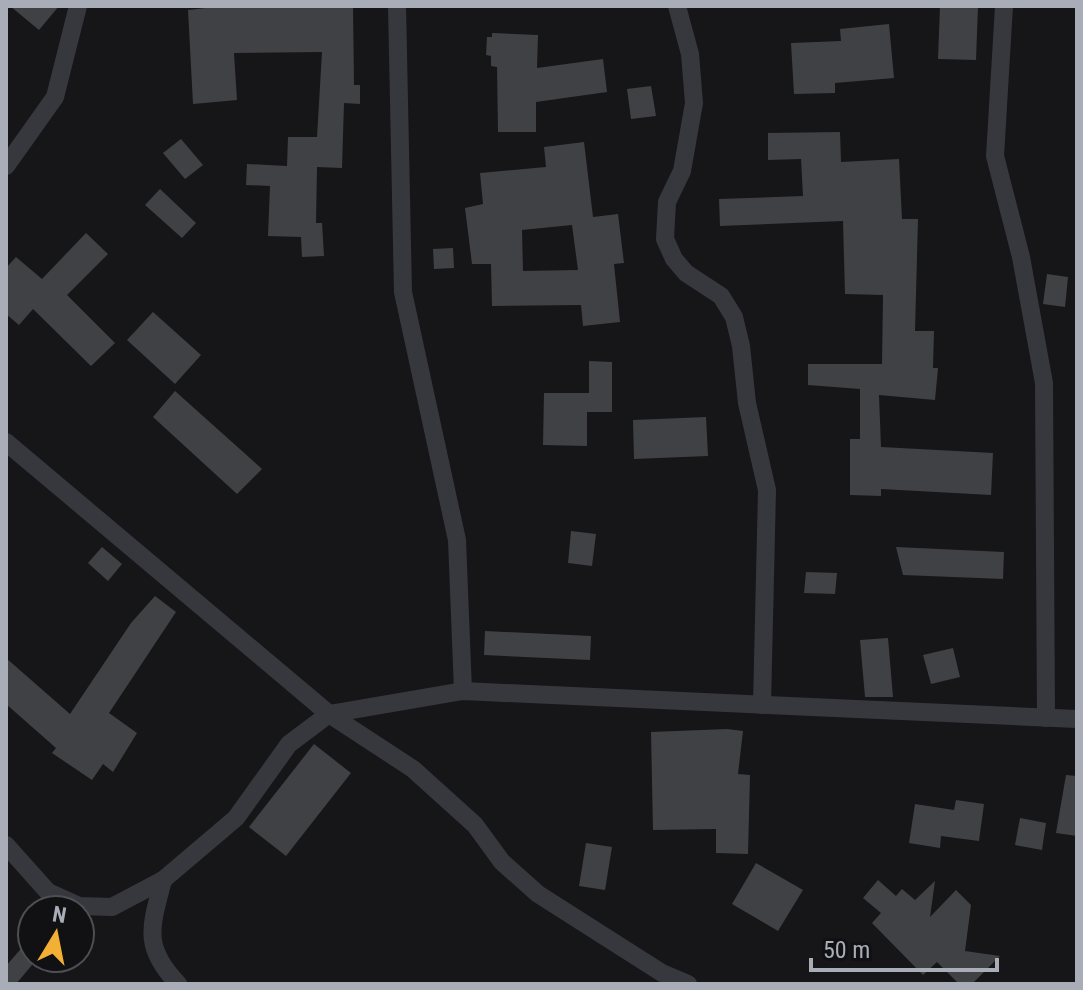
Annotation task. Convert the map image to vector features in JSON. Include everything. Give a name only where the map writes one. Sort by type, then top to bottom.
[{"type":"street","points":[[6,166],[55,97],[78,6]]},
{"type":"street","points":[[397,6],[403,292],[457,540],[463,691]]},
{"type":"street","points":[[677,6],[690,54],[694,103],[682,171],[667,202],[665,239],[674,259],[686,273],[721,296],[734,317],[741,346],[747,403],[767,490],[762,705]]},
{"type":"street","points":[[1004,6],[995,156],[1021,257],[1044,383],[1046,718]]},
{"type":"street","points":[[6,442],[329,714],[413,769],[475,825],[502,862],[538,894],[662,973],[688,984]]},
{"type":"street","points":[[6,845],[48,892],[79,906],[112,907],[163,880],[236,818],[289,744],[329,714],[463,691],[1077,719]]},
{"type":"street","points":[[163,880],[151,927],[158,963],[178,984]]},
{"type":"building","points":[[10,6],[59,6],[39,30]]},
{"type":"building","points":[[223,6],[353,6],[354,85],[360,85],[360,104],[344,103],[342,168],[317,167],[316,223],[322,223],[324,256],[302,257],[301,237],[268,236],[270,186],[246,185],[247,164],[287,166],[288,137],[317,137],[322,52],[234,53],[237,100],[193,104],[188,10]]},
{"type":"building","points":[[940,6],[978,6],[976,60],[938,59]]},
{"type":"building","points":[[889,24],[894,78],[835,83],[835,93],[794,94],[791,43],[841,41],[840,29]]},
{"type":"building","points":[[492,33],[538,35],[537,68],[603,59],[607,92],[536,102],[536,132],[498,132],[497,67],[491,66],[491,56],[486,55],[487,37],[492,37]]},
{"type":"building","points":[[651,86],[656,116],[631,119],[627,89]]},
{"type":"building","points":[[840,132],[841,162],[899,159],[902,219],[918,219],[915,331],[934,331],[933,368],[938,368],[935,400],[879,395],[881,447],[993,453],[991,495],[881,489],[881,496],[850,495],[850,439],[860,439],[860,389],[808,385],[808,364],[882,364],[883,295],[845,294],[843,221],[720,226],[719,199],[803,196],[801,159],[768,160],[768,133]]},
{"type":"building","points":[[181,139],[203,165],[185,179],[163,153]]},
{"type":"building","points":[[584,142],[593,217],[618,214],[624,263],[614,264],[620,322],[583,326],[581,305],[492,306],[491,264],[472,264],[465,208],[483,204],[480,173],[546,167],[544,147]],"holes":[[[572,225],[578,270],[523,271],[522,230]]]},
{"type":"building","points":[[160,189],[196,223],[182,238],[145,205]]},
{"type":"building","points":[[86,233],[108,254],[67,295],[115,343],[91,366],[33,309],[19,325],[6,314],[6,268],[16,257],[42,279]]},
{"type":"building","points":[[453,248],[454,268],[434,269],[433,249]]},
{"type":"building","points":[[1047,274],[1068,277],[1065,307],[1043,304]]},
{"type":"building","points":[[153,312],[201,355],[175,384],[127,340]]},
{"type":"building","points":[[589,361],[612,362],[612,412],[587,412],[587,446],[543,445],[544,393],[589,393]]},
{"type":"building","points":[[175,391],[262,469],[237,494],[153,417]]},
{"type":"building","points":[[706,417],[708,456],[634,459],[633,420]]},
{"type":"building","points":[[571,531],[596,534],[592,566],[568,563]]},
{"type":"building","points":[[102,547],[122,564],[108,581],[88,563]]},
{"type":"building","points":[[896,547],[1004,552],[1003,579],[903,575]]},
{"type":"building","points":[[806,572],[837,573],[835,594],[804,593]]},
{"type":"building","points":[[155,596],[176,612],[109,713],[137,733],[113,772],[103,764],[92,780],[52,753],[56,748],[6,704],[6,658],[70,714],[131,623]]},
{"type":"building","points":[[485,631],[591,636],[590,660],[484,655]]},
{"type":"building","points":[[888,638],[893,697],[865,697],[860,640]]},
{"type":"building","points":[[953,648],[960,677],[931,684],[923,655]]},
{"type":"building","points":[[743,731],[738,774],[750,775],[748,854],[716,853],[716,829],[653,830],[651,732]]},
{"type":"building","points":[[314,744],[351,773],[286,856],[249,827]]},
{"type":"building","points":[[1066,775],[1077,776],[1077,836],[1056,833]]},
{"type":"building","points":[[956,800],[984,804],[979,841],[941,836],[940,848],[909,843],[915,804],[954,810]]},
{"type":"building","points":[[1020,818],[1046,823],[1042,850],[1015,845]]},
{"type":"building","points":[[586,843],[612,847],[605,890],[579,886]]},
{"type":"building","points":[[756,863],[803,890],[778,931],[732,904]]},
{"type":"building","points":[[878,880],[896,896],[902,889],[915,900],[935,881],[930,917],[956,890],[971,905],[965,951],[1000,956],[972,984],[959,984],[937,962],[923,975],[872,923],[881,913],[863,898]]},
{"type":"building","points":[[16,954],[16,974],[24,974],[16,984],[6,984],[6,966]]}]
